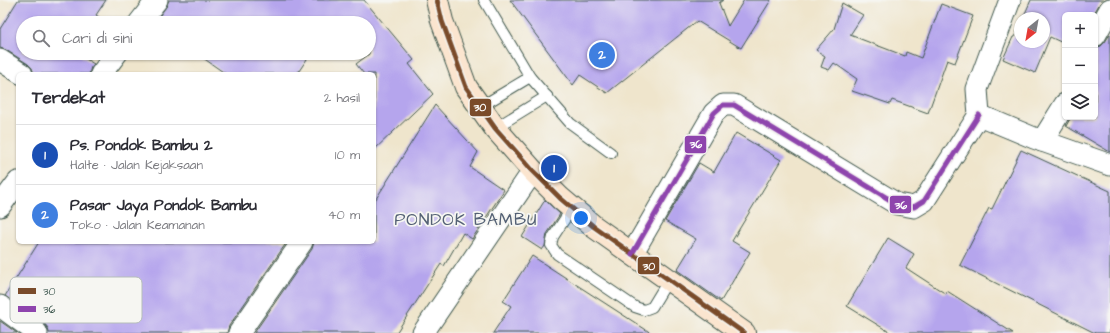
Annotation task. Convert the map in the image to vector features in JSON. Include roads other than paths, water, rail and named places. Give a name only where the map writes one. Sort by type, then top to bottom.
[{"type":"street","points":[[144,16],[156,0]]},
{"type":"street","points":[[437,0],[442,21],[466,87],[495,128],[533,171],[593,226],[744,333]]},
{"type":"street","points":[[632,254],[714,113],[723,105],[734,105],[897,204],[914,207],[924,201],[979,115],[976,89],[1010,0]]},
{"type":"street","points":[[1098,31],[1110,9]]},
{"type":"street","points":[[0,60],[19,72]]},
{"type":"street","points":[[103,72],[112,60]]},
{"type":"street","points":[[1042,141],[1062,109]]},
{"type":"street","points":[[979,115],[1042,141],[1110,166]]},
{"type":"street","points":[[423,333],[533,171]]},
{"type":"street","points":[[0,206],[16,185]]},
{"type":"street","points":[[239,333],[301,244]]},
{"type":"street","points":[[0,306],[10,313]]},
{"type":"street","points":[[23,323],[37,333]]},
{"type":"lane","points":[[484,0],[530,77],[570,124],[610,153]]},
{"type":"lane","points":[[480,107],[530,77]]},
{"type":"lane","points":[[495,128],[547,96]]},
{"type":"lane","points":[[572,208],[554,237],[551,245],[557,254],[635,307],[644,310],[652,306],[669,279]]},
{"type":"place","name":"Pasar Jaya Pondok Bambu","points":[[602,55]]},
{"type":"place","name":"Ps. Pondok Bambu 2","points":[[554,168]]},
{"type":"district","name":"PONDOK BAMBU","points":[[466,219]]}]
